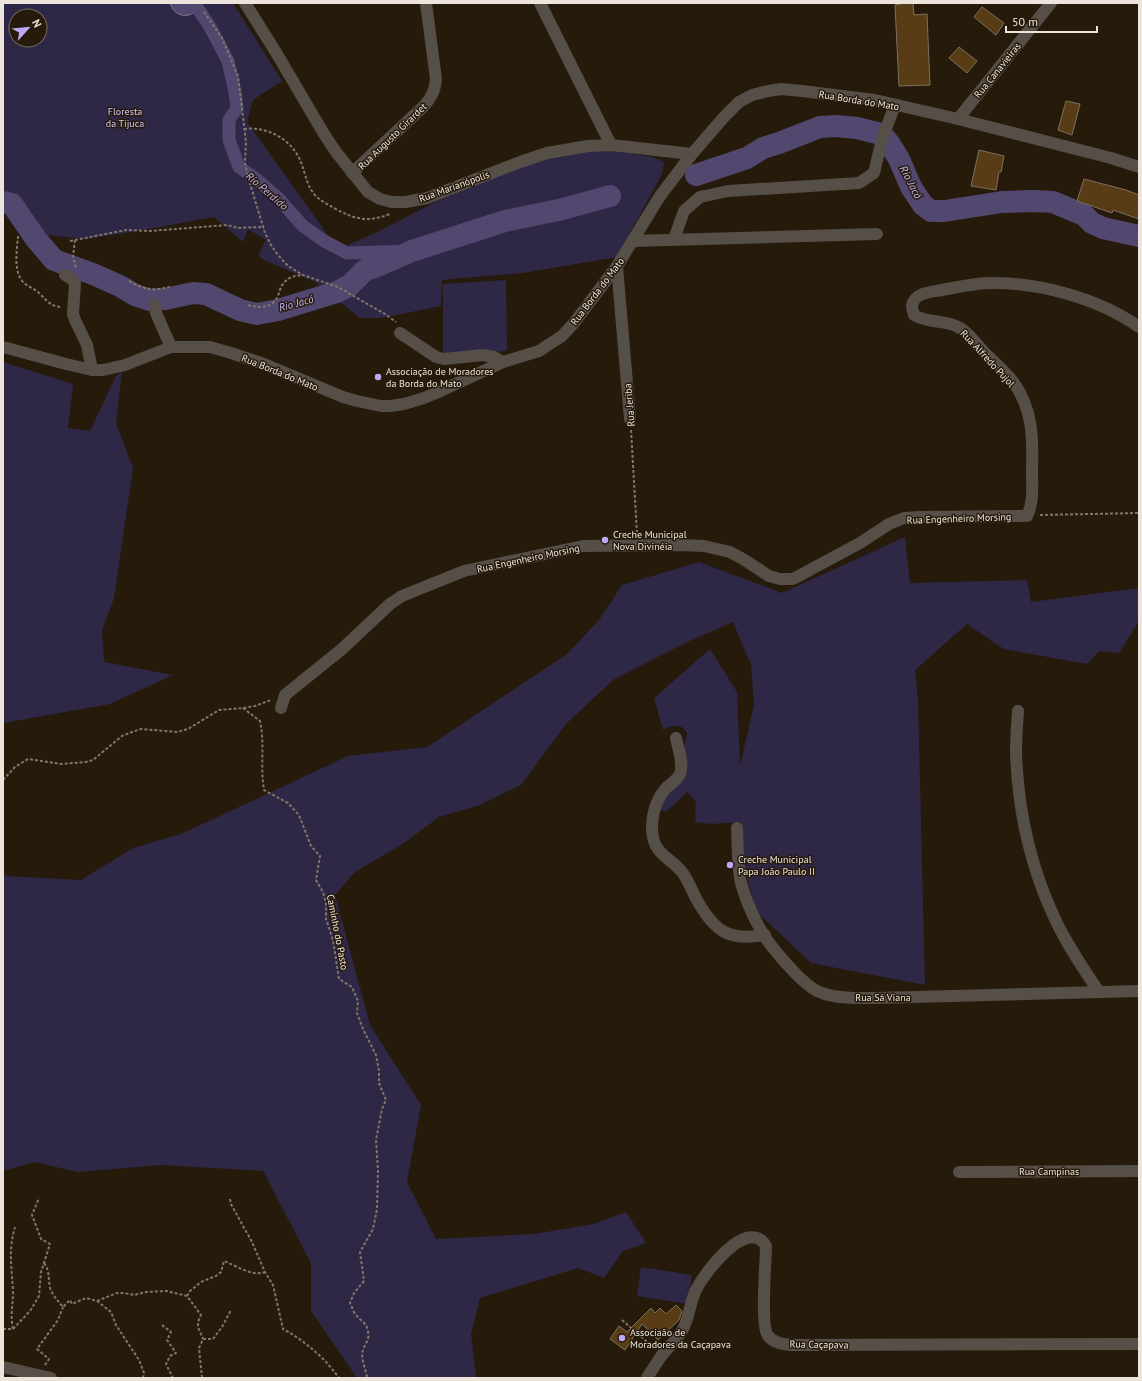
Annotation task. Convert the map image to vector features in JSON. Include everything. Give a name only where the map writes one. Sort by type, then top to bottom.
[{"type":"street","name":"Rua Marianópolis","points":[[245,3],[324,134],[352,173],[368,192],[380,199],[392,202],[406,202],[427,198],[547,153],[588,146],[611,145],[692,154]]},
{"type":"street","name":"Rua Augusto Girardet","points":[[352,173],[424,106],[435,88],[436,80],[426,3]]},
{"type":"street","points":[[540,3],[611,145]]},
{"type":"street","name":"Rua Canavieiras","points":[[958,119],[1052,3]]},
{"type":"street","name":"Rua Borda do Mato","points":[[3,347],[92,370],[103,370],[124,365],[171,347],[210,347],[264,364],[356,401],[382,406],[404,404],[436,393],[503,362],[539,351],[562,336],[574,323],[617,266],[660,196],[692,154],[724,117],[740,102],[752,95],[768,91],[802,91],[875,100],[893,108],[958,119],[1111,158],[1139,167]]},
{"type":"street","points":[[674,240],[684,211],[700,197],[728,191],[859,183],[874,173],[882,138],[893,108]]},
{"type":"street","points":[[632,241],[876,234]]},
{"type":"street","name":"Rua Jeriba","points":[[617,266],[630,419]]},
{"type":"street","points":[[65,275],[75,283],[75,320],[87,345],[92,370]]},
{"type":"street","name":"Rua Alfredo Pujol","points":[[1027,516],[1032,497],[1033,439],[1029,413],[1022,399],[1014,384],[961,329],[950,323],[921,319],[914,315],[912,306],[916,298],[926,293],[987,283],[1044,288],[1100,305],[1125,317],[1139,327]]},
{"type":"street","points":[[155,305],[156,313],[171,347]]},
{"type":"street","points":[[400,333],[436,357],[444,359],[483,355],[494,357],[503,362]]},
{"type":"street","name":"Rua Engenheiro Morsing","points":[[286,694],[342,649],[381,612],[402,596],[464,572],[583,546],[682,545],[716,548],[730,552],[743,558],[769,576],[780,579],[793,579],[860,543],[889,524],[904,518],[1027,516]]},
{"type":"street","points":[[281,708],[286,694]]},
{"type":"street","points":[[1018,710],[1016,753],[1020,796],[1027,838],[1037,872],[1055,919],[1075,956],[1099,992]]},
{"type":"street","points":[[676,738],[681,764],[680,773],[659,798],[655,808],[653,820],[653,841],[666,858],[682,872],[708,918],[722,931],[736,937],[749,938],[765,935]]},
{"type":"street","name":"Rua Sá Viana","points":[[737,828],[741,882],[747,901],[758,926],[787,965],[820,993],[835,996],[877,998],[1139,991]]},
{"type":"street","name":"Rua Campinas","points":[[959,1172],[1139,1170]]},
{"type":"street","name":"Rua Caçapava","points":[[647,1378],[662,1355],[680,1334],[686,1322],[697,1289],[709,1271],[733,1245],[743,1240],[755,1238],[763,1240],[766,1246],[765,1330],[769,1337],[778,1343],[791,1345],[1139,1344]]},
{"type":"street","points":[[3,1367],[50,1378]]},
{"type":"path","points":[[204,12],[222,38],[238,76],[244,129],[246,169],[264,228],[271,245],[288,266],[303,274],[338,287],[385,314],[397,323],[400,333]]},
{"type":"path","points":[[244,129],[254,128],[279,136],[293,147],[314,194],[324,203],[350,216],[361,219],[379,218],[395,212],[406,202]]},
{"type":"path","points":[[70,241],[126,230],[150,231],[227,225],[238,228],[259,226],[264,228]]},
{"type":"path","points":[[18,236],[18,274],[22,281],[40,294],[54,307],[74,307]]},
{"type":"path","points":[[75,240],[73,257],[75,261]]},
{"type":"path","points":[[248,305],[257,307],[268,306],[274,302],[283,283],[288,279],[303,274]]},
{"type":"path","points":[[129,281],[140,287],[155,290],[170,287]]},
{"type":"path","name":"Rua Jeriba","points":[[630,419],[638,545]]},
{"type":"path","points":[[1027,516],[1139,513]]},
{"type":"path","points":[[3,780],[15,767],[28,759],[50,763],[86,762],[93,760],[122,736],[132,732],[141,729],[177,732],[188,729],[219,710],[255,706],[286,694]]},
{"type":"path","name":"Caminho do Pasto","points":[[243,708],[260,721],[263,744],[262,780],[264,790],[288,803],[299,815],[311,846],[320,856],[316,880],[323,892],[326,903],[326,919],[333,940],[339,979],[352,987],[358,1001],[357,1013],[376,1055],[379,1071],[379,1083],[386,1100],[382,1109],[376,1140],[378,1170],[377,1209],[372,1229],[360,1252],[364,1281],[354,1293],[350,1303],[354,1314],[365,1322],[369,1333],[367,1343],[362,1350],[367,1378]]},
{"type":"path","points":[[3,1329],[13,1329],[30,1311],[39,1296],[41,1272],[50,1244],[41,1239],[32,1215],[40,1198]]},
{"type":"path","points":[[230,1198],[231,1204],[252,1240],[265,1272],[273,1285],[283,1329],[319,1355],[339,1378]]},
{"type":"path","points":[[13,1329],[10,1316],[13,1293],[10,1264],[12,1237],[15,1227]]},
{"type":"path","points":[[187,1296],[190,1291],[201,1282],[216,1276],[221,1272],[224,1261],[251,1273],[261,1274],[265,1272]]},
{"type":"path","points":[[44,1263],[48,1267],[49,1282],[54,1296],[63,1307]]},
{"type":"path","points":[[26,1372],[45,1365],[49,1359],[37,1349],[58,1320],[63,1307],[70,1300],[72,1304],[86,1298],[97,1300],[124,1292],[134,1296],[146,1292],[167,1291],[187,1296],[201,1315],[197,1322],[197,1327],[203,1339]]},
{"type":"path","points":[[97,1300],[111,1312],[116,1325],[139,1360],[144,1373],[143,1378]]},
{"type":"path","points":[[203,1339],[213,1339],[222,1327],[231,1310]]},
{"type":"path","points":[[622,1320],[662,1355]]},
{"type":"path","points":[[162,1325],[171,1332],[167,1340],[176,1353],[170,1356],[166,1364],[173,1378]]},
{"type":"path","points":[[202,1378],[199,1348],[203,1339]]},
{"type":"green space","name":"Floresta da Tijuca","points":[[3,3],[233,3],[282,81],[253,100],[247,122],[327,234],[342,248],[379,231],[476,181],[540,158],[601,149],[653,157],[664,162],[662,174],[617,257],[523,273],[442,280],[441,306],[381,318],[360,318],[315,282],[264,260],[258,255],[266,240],[248,229],[243,242],[214,217],[85,239],[47,235],[10,204],[3,202]]},
{"type":"green space","points":[[506,280],[507,351],[443,354],[443,284]]},
{"type":"green space","points":[[3,362],[73,384],[68,428],[90,431],[116,376],[122,372],[116,423],[133,468],[114,598],[102,631],[104,662],[173,675],[110,704],[3,723]]},
{"type":"green space","points":[[905,537],[910,583],[1027,580],[1031,602],[1139,588],[1139,621],[1119,653],[1099,651],[1087,664],[1004,649],[967,624],[915,670],[918,701],[925,985],[811,963],[756,911],[744,867],[741,822],[711,824],[696,822],[696,802],[687,792],[666,812],[659,809],[682,755],[687,733],[682,727],[672,726],[663,730],[654,698],[710,649],[737,692],[740,766],[754,705],[751,665],[733,622],[685,643],[613,680],[566,724],[521,785],[477,806],[439,817],[404,843],[355,872],[335,895],[370,1025],[421,1105],[407,1182],[436,1239],[534,1234],[594,1224],[626,1212],[646,1243],[623,1251],[604,1278],[578,1268],[480,1298],[471,1334],[476,1378],[357,1378],[311,1311],[311,1263],[263,1171],[161,1165],[78,1172],[34,1162],[3,1171],[3,873],[6,876],[81,880],[133,848],[181,834],[348,756],[427,747],[567,654],[599,620],[622,585],[699,562],[782,593]]},
{"type":"green space","points":[[641,1267],[692,1275],[688,1304],[637,1296]]},
{"type":"shaded area","points":[[170,3],[203,3],[195,12],[181,15],[173,9]]},
{"type":"building","points":[[901,3],[913,3],[914,15],[927,14],[930,85],[899,86],[895,5]]},
{"type":"building","points":[[982,7],[1004,23],[996,35],[974,17]]},
{"type":"building","points":[[959,47],[977,61],[967,73],[949,58]]},
{"type":"building","points":[[1066,101],[1080,104],[1072,135],[1058,130]]},
{"type":"building","points":[[979,150],[1004,156],[1001,172],[999,172],[996,190],[971,186]]},
{"type":"building","points":[[1084,179],[1139,195],[1139,219],[1113,210],[1112,213],[1077,201]]},
{"type":"building","points":[[676,1305],[682,1311],[679,1320],[658,1340],[642,1324],[625,1350],[610,1339],[619,1326],[627,1332],[651,1308],[655,1313],[660,1308],[666,1314]]},
{"type":"waterway","name":"Rio Perdido","points":[[194,3],[209,25],[228,61],[237,108],[229,120],[229,140],[239,167],[278,198],[303,226],[324,241],[347,253],[412,251]]},
{"type":"waterway","name":"Rio Jacó","points":[[696,175],[747,158],[763,148],[820,127],[836,126],[857,128],[881,134],[889,143],[899,159],[911,187],[923,205],[931,211],[944,211],[1002,202],[1053,202],[1084,215],[1092,223],[1103,228],[1139,236]]},
{"type":"waterway","name":"Rio Jacó","points":[[3,202],[12,204],[36,239],[54,260],[93,274],[120,286],[135,295],[150,300],[165,299],[193,293],[206,294],[240,310],[257,314],[278,310],[337,292],[350,285],[365,270],[412,251],[505,221],[563,209],[610,196]]},
{"type":"place","name":"Associação de Moradores da Borda do Mato","points":[[378,377]]},
{"type":"place","name":"Creche Municipal Nova Divinéia","points":[[605,540]]},
{"type":"place","name":"Creche Municipal Papa João Paulo II","points":[[730,865]]},
{"type":"place","name":"Associaão de Moradores da Caçapava","points":[[622,1338]]}]
